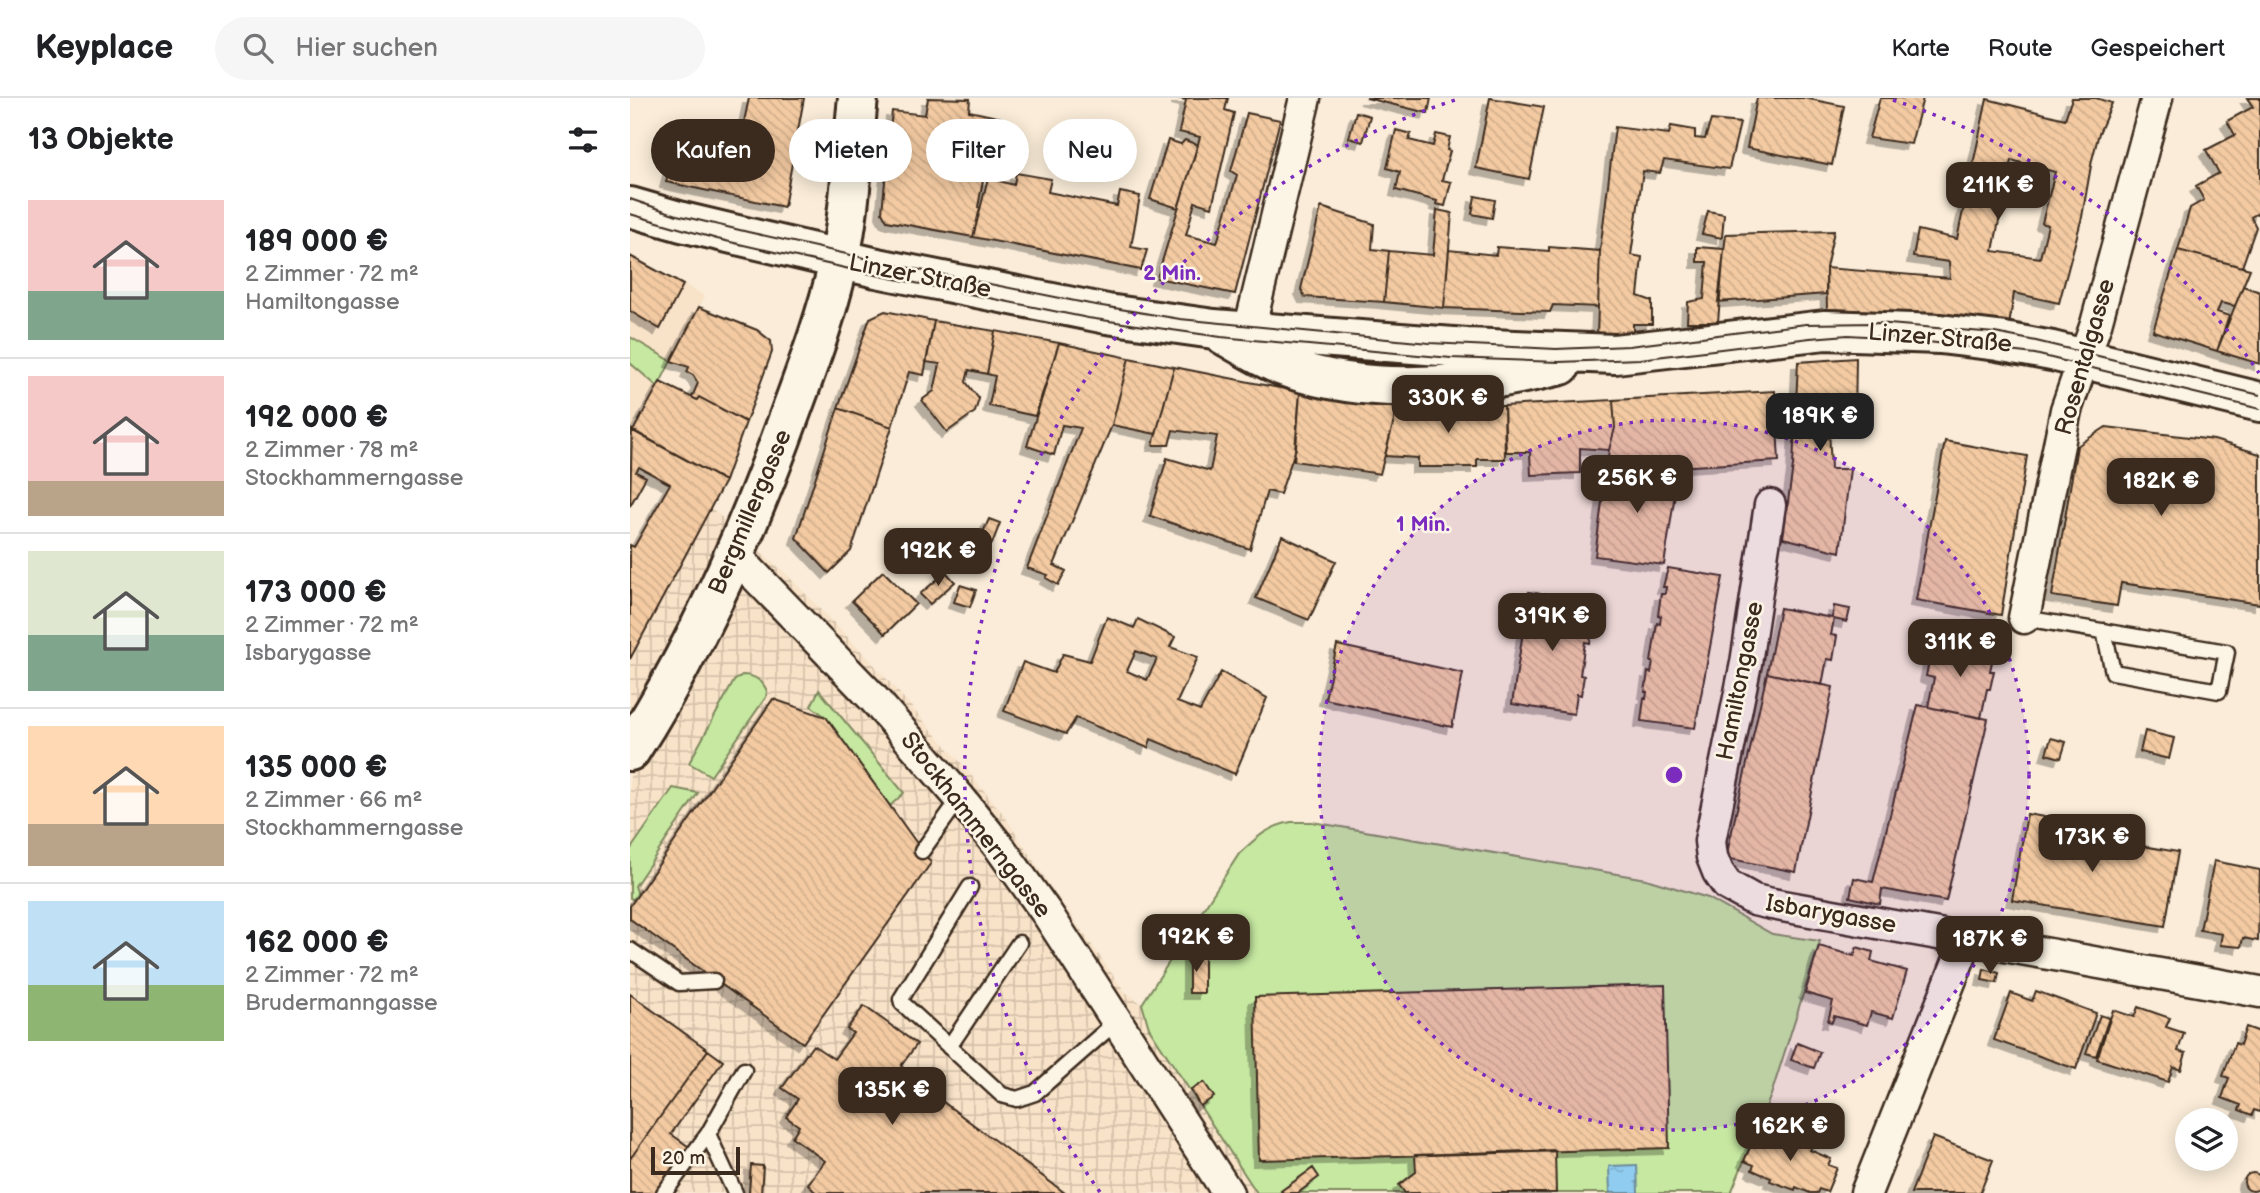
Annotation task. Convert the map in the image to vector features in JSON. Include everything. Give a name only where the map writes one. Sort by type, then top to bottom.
[{"type":"main road","name":"Bergmillergasse","points":[[630,751],[674,676],[735,555],[816,343],[839,260],[858,98]]},
{"type":"main road","name":"Linzer Straße","points":[[630,207],[839,260],[1107,314],[1231,330],[1467,348],[1615,354],[1651,352],[1787,334],[1858,330],[1985,339],[2036,347],[2260,402]]},
{"type":"street","points":[[1231,330],[1305,98]]},
{"type":"street","name":"Rosentalgasse","points":[[2024,618],[2066,410],[2096,324],[2157,98]]},
{"type":"street","name":"Hamiltongasse","points":[[1712,857],[1712,824],[1746,663],[1770,505]]},
{"type":"street","name":"Stockhammerngasse","points":[[735,555],[873,698],[960,798],[1025,882],[1228,1193]]},
{"type":"street","name":"Isbarygasse","points":[[1712,857],[1718,873],[1727,885],[1754,900],[2260,992]]},
{"type":"street","points":[[1866,1193],[1967,939]]},
{"type":"lane","points":[[2024,618],[2105,631],[2227,652],[2218,691],[2113,672],[2105,631]]},
{"type":"lane","points":[[922,851],[960,798]]},
{"type":"lane","points":[[970,887],[901,999],[902,1003],[949,1047],[1002,1095],[1017,1099],[1035,1093],[1117,1021]]},
{"type":"lane","points":[[949,1047],[1019,943]]},
{"type":"lane","points":[[630,950],[679,984],[714,981]]},
{"type":"lane","points":[[664,1193],[708,1134],[744,1070]]},
{"type":"lane","points":[[708,1134],[735,1193]]},
{"type":"shaded area","points":[[630,256],[705,296],[630,433]]},
{"type":"shaded area","points":[[711,508],[786,574],[869,659],[962,764],[1004,815],[1054,892],[1125,992],[1141,1003],[1772,934],[1820,941],[1771,1095],[1731,1193],[630,1193],[630,659]]},
{"type":"green space","points":[[630,337],[671,361],[658,387],[630,363]]},
{"type":"green space","points":[[742,675],[754,677],[761,682],[766,688],[766,697],[711,776],[689,763],[734,681]]},
{"type":"green space","points":[[819,690],[904,793],[890,806],[826,717],[811,706]]},
{"type":"green space","points":[[673,788],[698,793],[635,886],[638,895],[634,900],[630,898],[630,850]]},
{"type":"green space","points":[[1291,822],[1312,822],[1646,879],[1708,898],[1772,934],[1820,941],[1771,1095],[1731,1193],[1257,1193],[1149,1028],[1142,1004],[1239,854],[1269,830]]},
{"type":"water","points":[[1637,1165],[1638,1193],[1610,1193],[1609,1166]]},
{"type":"building","points":[[749,98],[804,98],[800,119],[789,119],[789,180],[784,207],[666,182],[775,182],[775,119],[745,119]]},
{"type":"building","points":[[928,98],[970,99],[969,111],[1002,118],[926,119],[926,182],[983,182],[973,237],[887,221],[882,212],[885,182],[912,182],[912,119],[891,119],[892,111],[925,115]]},
{"type":"building","points":[[1177,98],[1228,98],[1225,110],[1234,113],[1212,207],[1195,202],[1186,235],[1217,243],[1237,175],[1231,171],[1247,113],[1280,120],[1235,294],[1157,278],[1200,137],[1179,132],[1186,100]]},
{"type":"building","points":[[1366,98],[1431,98],[1428,113]]},
{"type":"building","points":[[1490,98],[1544,107],[1529,179],[1476,168]]},
{"type":"building","points":[[1757,98],[1804,98],[1844,106],[1832,165],[1747,148]]},
{"type":"building","points":[[1880,98],[1923,98],[1911,144],[1869,138]]},
{"type":"building","points":[[2072,98],[2096,98],[2112,103],[2099,133],[2082,217],[2059,303],[2014,293],[2009,326],[1947,314],[1827,309],[1826,268],[1950,278],[1949,262],[1913,257],[1918,230],[1957,239],[1987,99],[2065,119]],"holes":[[[2011,160],[2055,172],[2042,223],[2048,225],[2040,258],[1993,251]]]},
{"type":"building","points":[[2247,98],[2260,98],[2260,212],[2251,217],[2256,227],[2242,267],[2178,250],[2190,208],[2204,200],[2196,186],[2219,173],[2206,150],[2235,135],[2227,121],[2253,107]]},
{"type":"building","points":[[1356,112],[1370,116],[1363,142],[1349,138]]},
{"type":"building","points":[[1711,120],[1740,123],[1729,169],[1664,160],[1660,173],[1643,171],[1631,255],[1642,257],[1638,296],[1652,301],[1652,324],[1633,324],[1633,335],[1597,336],[1600,251],[1615,127],[1669,134],[1671,126],[1695,130],[1695,138],[1705,139]]},
{"type":"building","points":[[1396,130],[1411,134],[1409,140],[1433,146],[1436,134],[1450,137],[1447,150],[1450,151],[1442,180],[1451,182],[1445,206],[1436,204],[1437,201],[1396,190],[1400,172],[1387,168]]},
{"type":"building","points":[[1168,140],[1181,144],[1185,140],[1198,145],[1178,208],[1150,199]]},
{"type":"building","points":[[1029,175],[1043,178],[1043,182],[1050,182],[1048,192],[1117,206],[1120,192],[1140,196],[1131,247],[1147,250],[1141,270],[973,237],[987,182],[1014,185],[1014,182],[1029,182]]},
{"type":"building","points":[[1475,196],[1495,200],[1492,218],[1472,214]]},
{"type":"building","points":[[1321,207],[1374,224],[1372,249],[1389,251],[1384,302],[1305,297],[1301,289]]},
{"type":"building","points":[[1437,210],[1452,213],[1444,308],[1384,302],[1389,251],[1433,255]]},
{"type":"building","points":[[1708,211],[1724,214],[1722,238],[1702,234]]},
{"type":"building","points":[[1834,231],[1826,268],[1826,294],[1718,302],[1726,234]]},
{"type":"building","points":[[1497,247],[1600,251],[1598,307],[1553,305],[1550,312],[1444,308],[1449,250],[1496,255]]},
{"type":"building","points":[[1697,247],[1724,249],[1718,322],[1687,322],[1688,302],[1704,299],[1707,262],[1697,262]]},
{"type":"building","points":[[2178,250],[2250,269],[2235,306],[2221,303],[2217,312],[2229,316],[2217,351],[2153,331]]},
{"type":"building","points":[[630,256],[683,285],[660,329],[630,311]]},
{"type":"building","points":[[2243,286],[2260,292],[2260,364],[2217,351]]},
{"type":"building","points":[[699,307],[757,330],[771,341],[772,352],[746,422],[699,397],[697,400],[692,397],[698,383],[693,375],[687,372],[689,367],[671,361]]},
{"type":"building","points":[[885,311],[934,321],[924,375],[909,372],[892,427],[838,408],[870,318]]},
{"type":"building","points":[[934,321],[995,331],[987,374],[969,370],[966,382],[979,399],[975,412],[947,432],[922,400],[934,391],[940,364],[926,362]]},
{"type":"building","points":[[995,331],[1059,343],[1035,416],[989,406],[995,376],[987,374]]},
{"type":"building","points":[[1059,343],[1129,358],[1112,425],[1054,565],[1066,571],[1058,585],[1046,578],[1048,575],[1027,568],[1081,428],[1062,425],[1054,455],[1027,446]]},
{"type":"building","points":[[1129,358],[1174,367],[1156,434],[1112,425]]},
{"type":"building","points":[[1856,358],[1855,421],[1829,429],[1831,469],[1850,469],[1840,552],[1783,538],[1793,466],[1798,362]]},
{"type":"building","points":[[1174,367],[1300,392],[1296,448],[1280,494],[1267,491],[1250,549],[1150,516],[1167,458],[1210,471],[1217,436],[1173,430],[1169,445],[1153,445]]},
{"type":"building","points":[[660,382],[697,400],[699,397],[746,422],[725,481],[633,431]]},
{"type":"building","points":[[1775,391],[1779,461],[1606,471],[1615,428],[1613,400]]},
{"type":"building","points":[[1300,392],[1398,405],[1380,474],[1294,461]]},
{"type":"building","points":[[1613,400],[1615,428],[1609,450],[1580,448],[1580,473],[1531,475],[1530,452],[1506,452],[1504,406]]},
{"type":"building","points":[[1398,405],[1504,406],[1505,459],[1477,459],[1477,467],[1418,467],[1418,458],[1385,456]]},
{"type":"building","points":[[838,408],[892,427],[851,551],[829,573],[796,538]]},
{"type":"building","points":[[2106,427],[2214,440],[2260,454],[2260,604],[2121,583],[2117,606],[2052,596],[2077,446]]},
{"type":"building","points":[[632,430],[725,481],[630,659],[630,545],[634,547],[670,484],[639,467],[636,472],[646,477],[630,506]]},
{"type":"building","points":[[1945,441],[2027,456],[2001,615],[1916,600]]},
{"type":"building","points":[[1679,468],[1664,565],[1595,556],[1606,471]]},
{"type":"building","points":[[989,519],[1000,523],[992,544],[980,539]]},
{"type":"building","points":[[1282,536],[1336,561],[1309,620],[1256,598]]},
{"type":"building","points":[[1668,568],[1723,577],[1695,728],[1641,721],[1648,672],[1651,673],[1653,662],[1657,623],[1660,624],[1661,616],[1658,615],[1661,594],[1665,594],[1666,587],[1663,587]]},
{"type":"building","points":[[883,571],[916,604],[885,634],[852,601]]},
{"type":"building","points":[[946,572],[955,582],[930,604],[920,594]]},
{"type":"building","points":[[960,585],[976,590],[970,607],[954,602]]},
{"type":"building","points":[[1529,592],[1591,602],[1588,621],[1593,622],[1590,643],[1585,642],[1580,675],[1584,676],[1581,695],[1577,694],[1574,714],[1512,704]]},
{"type":"building","points":[[1834,606],[1850,609],[1847,622],[1834,619],[1831,635],[1837,636],[1833,660],[1827,659],[1822,685],[1767,673],[1780,608],[1832,618]]},
{"type":"building","points":[[1107,617],[1134,628],[1138,619],[1175,637],[1170,647],[1198,657],[1177,702],[1200,711],[1221,672],[1267,698],[1235,774],[1151,739],[1148,748],[1076,718],[1066,734],[1004,711],[1023,662],[1054,673],[1063,654],[1090,661]],"holes":[[[1136,651],[1157,659],[1147,680],[1127,671]]]},
{"type":"building","points":[[1942,642],[1994,652],[1990,671],[1994,671],[1981,718],[1928,707],[1934,678],[1926,676],[1930,656],[1938,658]]},
{"type":"building","points":[[1337,645],[1463,673],[1452,727],[1325,699]]},
{"type":"building","points":[[1767,673],[1833,687],[1796,872],[1726,858]]},
{"type":"building","points":[[773,699],[826,717],[931,863],[803,1043],[630,919],[630,906]]},
{"type":"building","points":[[1918,705],[1988,719],[1946,901],[1882,889],[1880,904],[1850,897],[1854,878],[1873,882]]},
{"type":"building","points":[[2145,731],[2174,738],[2169,759],[2140,752]]},
{"type":"building","points":[[2051,738],[2066,742],[2061,758],[2046,754]]},
{"type":"building","points":[[2027,814],[2079,823],[2076,842],[2128,851],[2130,844],[2178,852],[2165,926],[2012,900]]},
{"type":"building","points":[[2214,861],[2260,870],[2258,941],[2243,938],[2241,947],[2220,945],[2222,934],[2200,930]]},
{"type":"building","points":[[1819,946],[1854,956],[1857,947],[1873,952],[1871,961],[1907,971],[1893,1018],[1871,1012],[1867,1025],[1834,1016],[1832,1022],[1828,1021],[1833,1001],[1805,993]]},
{"type":"building","points":[[1189,954],[1204,954],[1204,993],[1189,993]]},
{"type":"building","points":[[1984,969],[1999,973],[1997,983],[1982,980]]},
{"type":"building","points":[[1665,985],[1669,1148],[1259,1160],[1255,997]]},
{"type":"building","points":[[2036,991],[2096,1013],[2076,1069],[1994,1040],[2011,993],[2032,1001]]},
{"type":"building","points":[[630,994],[708,1050],[630,1159]]},
{"type":"building","points":[[864,1006],[917,1044],[880,1100],[898,1115],[935,1096],[1065,1193],[817,1193],[813,1190],[808,1184],[825,1161],[792,1137],[799,1126],[786,1117],[798,1099],[782,1088],[813,1045],[834,1059],[853,1033],[847,1029]]},
{"type":"building","points":[[2138,1007],[2170,1018],[2166,1027],[2184,1033],[2178,1051],[2186,1053],[2181,1070],[2173,1067],[2168,1082],[2097,1059],[2113,1010],[2134,1017]]},
{"type":"building","points":[[2100,1015],[2109,1018],[2096,1056],[2086,1053]]},
{"type":"building","points":[[2246,1027],[2260,1032],[2260,1112],[2254,1110],[2252,1115],[2239,1110],[2241,1105],[2222,1098],[2229,1078],[2223,1076],[2235,1043],[2240,1045]]},
{"type":"building","points":[[1797,1043],[1820,1052],[1814,1068],[1791,1060]]},
{"type":"building","points":[[708,1050],[723,1061],[671,1134],[692,1149],[660,1193],[630,1193],[630,1159]]},
{"type":"building","points":[[1204,1082],[1214,1097],[1200,1106],[1191,1090]]},
{"type":"building","points":[[1757,1131],[1788,1141],[1790,1135],[1813,1145],[1810,1150],[1831,1159],[1828,1165],[1837,1168],[1827,1192],[1819,1189],[1817,1193],[1810,1193],[1796,1187],[1795,1190],[1770,1181],[1771,1178],[1752,1170],[1754,1165],[1744,1161]]},
{"type":"building","points":[[1933,1137],[1993,1160],[1980,1193],[1911,1193]]},
{"type":"building","points":[[1555,1150],[1556,1193],[1405,1193],[1399,1185],[1416,1172],[1415,1155]]},
{"type":"building","points":[[751,1165],[763,1166],[761,1193],[749,1193]]},
{"type":"building","points":[[1313,1168],[1319,1177],[1298,1193],[1281,1191]]},
{"type":"building","points":[[2253,1173],[2259,1176],[2259,1188],[2253,1191],[2247,1188],[2244,1182],[2247,1176]]},
{"type":"tram line","points":[[630,199],[677,215],[900,266],[1180,319],[1429,343],[1556,349],[1629,346],[1806,324],[1877,323],[1995,333],[2260,395]]},
{"type":"tram line","points":[[630,214],[717,239],[876,275],[1088,318],[1221,337],[1451,358],[1559,362],[1640,359],[1848,335],[1883,337],[2035,354],[2260,409]]}]
